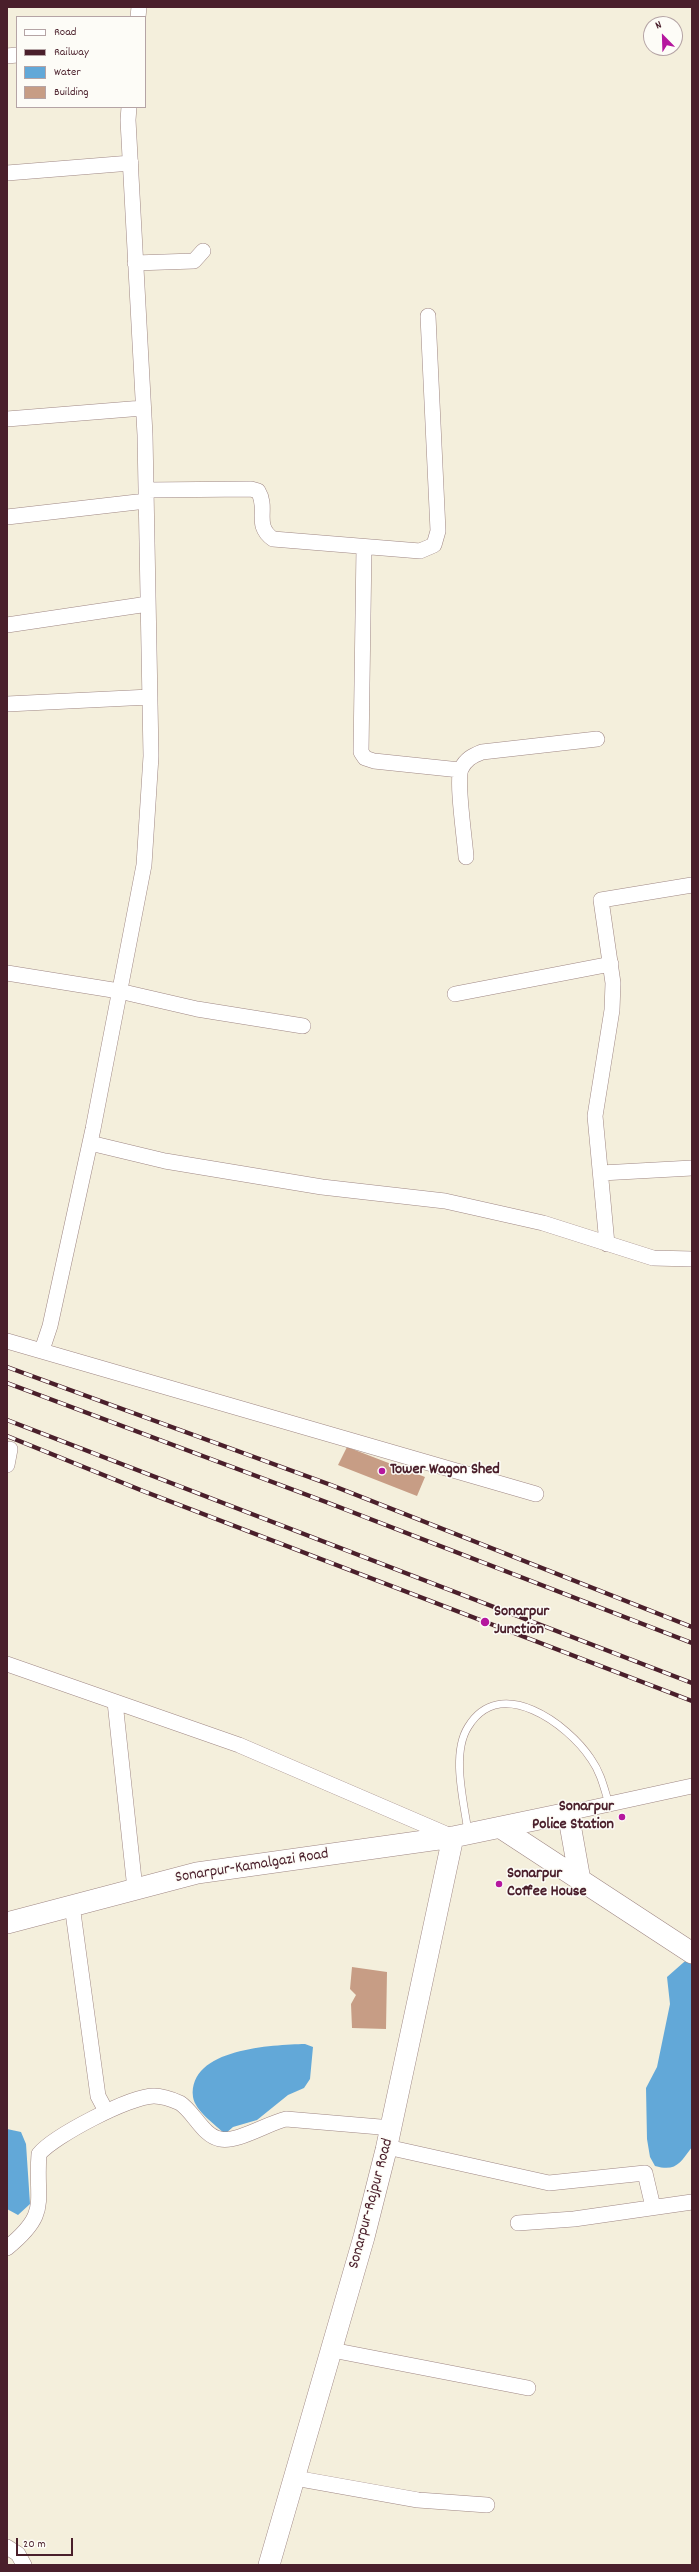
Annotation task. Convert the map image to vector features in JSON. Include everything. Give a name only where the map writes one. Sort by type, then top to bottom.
[{"type":"main road","name":"Sonarpur-Kamalgazi Road","points":[[7,1923],[197,1873],[460,1836],[568,1813]]},
{"type":"main road","points":[[568,1813],[580,1880]]},
{"type":"main road","points":[[501,1828],[690,1952]]},
{"type":"main road","name":"Sonarpur-Rajpur Road","points":[[269,2565],[332,2350],[389,2137],[417,2001],[460,1836]]},
{"type":"street","points":[[42,1350],[50,1326],[90,1143],[144,865],[150,786],[150,697],[146,496],[135,263],[130,108]]},
{"type":"street","points":[[7,173],[131,163]]},
{"type":"street","points":[[135,263],[194,260],[203,251]]},
{"type":"street","points":[[7,517],[146,496],[251,489],[258,491],[262,498],[262,527],[266,534],[273,539],[420,551],[434,545],[438,531],[428,316]]},
{"type":"street","points":[[7,419],[143,408]]},
{"type":"street","points":[[364,546],[361,752],[365,758],[374,761],[460,770]]},
{"type":"street","points":[[7,625],[148,604]]},
{"type":"street","points":[[7,704],[150,697]]},
{"type":"street","points":[[466,857],[460,770],[469,757],[482,752],[597,739]]},
{"type":"street","points":[[608,1244],[595,1116],[612,1010],[614,983],[601,900],[692,885]]},
{"type":"street","points":[[455,994],[611,964]]},
{"type":"street","points":[[7,973],[119,991],[197,1009],[303,1026]]},
{"type":"street","points":[[90,1143],[165,1160],[322,1187],[446,1201],[543,1224],[653,1258],[692,1259]]},
{"type":"street","points":[[601,1173],[692,1168]]},
{"type":"street","points":[[7,1340],[536,1494]]},
{"type":"street","points":[[7,1664],[239,1745],[460,1836]]},
{"type":"street","points":[[115,1702],[135,1889]]},
{"type":"street","points":[[568,1813],[692,1786]]},
{"type":"street","points":[[72,1906],[98,2096],[106,2111]]},
{"type":"street","points":[[7,2248],[28,2230],[36,2218],[40,2203],[39,2154],[48,2144],[106,2111],[152,2096],[166,2097],[181,2104],[210,2134],[220,2139],[232,2139],[272,2122],[286,2119],[389,2137],[549,2183],[645,2173],[653,2207]]},
{"type":"street","points":[[518,2223],[574,2219],[692,2202]]},
{"type":"street","points":[[332,2350],[528,2388]]},
{"type":"street","points":[[295,2478],[418,2500],[487,2505]]},
{"type":"street","points":[[7,2547],[18,2554],[24,2565]]},
{"type":"lane","points":[[460,1836],[459,1772],[462,1747],[467,1728],[477,1715],[490,1708],[512,1702],[537,1711],[576,1741],[591,1759],[601,1776],[609,1804]]},
{"type":"water","points":[[692,1955],[692,2147],[677,2165],[662,2168],[655,2166],[650,2157],[647,2139],[646,2088],[657,2067],[670,2004],[667,1977]]},
{"type":"water","points":[[305,2044],[313,2047],[310,2079],[304,2088],[288,2095],[257,2120],[233,2127],[225,2134],[206,2117],[195,2102],[193,2097],[195,2081],[204,2068],[218,2059],[235,2052],[254,2048]]},
{"type":"water","points":[[7,2129],[21,2132],[26,2144],[30,2204],[18,2215],[7,2209]]},
{"type":"building","name":"Tower Wagon Shed","points":[[347,1447],[425,1477],[417,1496],[338,1465]]},
{"type":"building","points":[[352,1967],[387,1972],[386,2029],[352,2028],[351,2004],[356,1995],[350,1989]]},
{"type":"railway","points":[[7,1367],[331,1485],[692,1627]]},
{"type":"railway","points":[[7,1383],[326,1502],[692,1643]]},
{"type":"railway","points":[[7,1420],[692,1683]]},
{"type":"railway","points":[[7,1436],[143,1491],[692,1701]]},
{"type":"place","name":"Tower Wagon Shed","points":[[382,1471]]},
{"type":"place","name":"Sonarpur Junction","points":[[485,1622]]},
{"type":"place","name":"Sonarpur Police Station","points":[[622,1817]]},
{"type":"place","name":"Sonarpur Coffee House","points":[[499,1884]]}]
